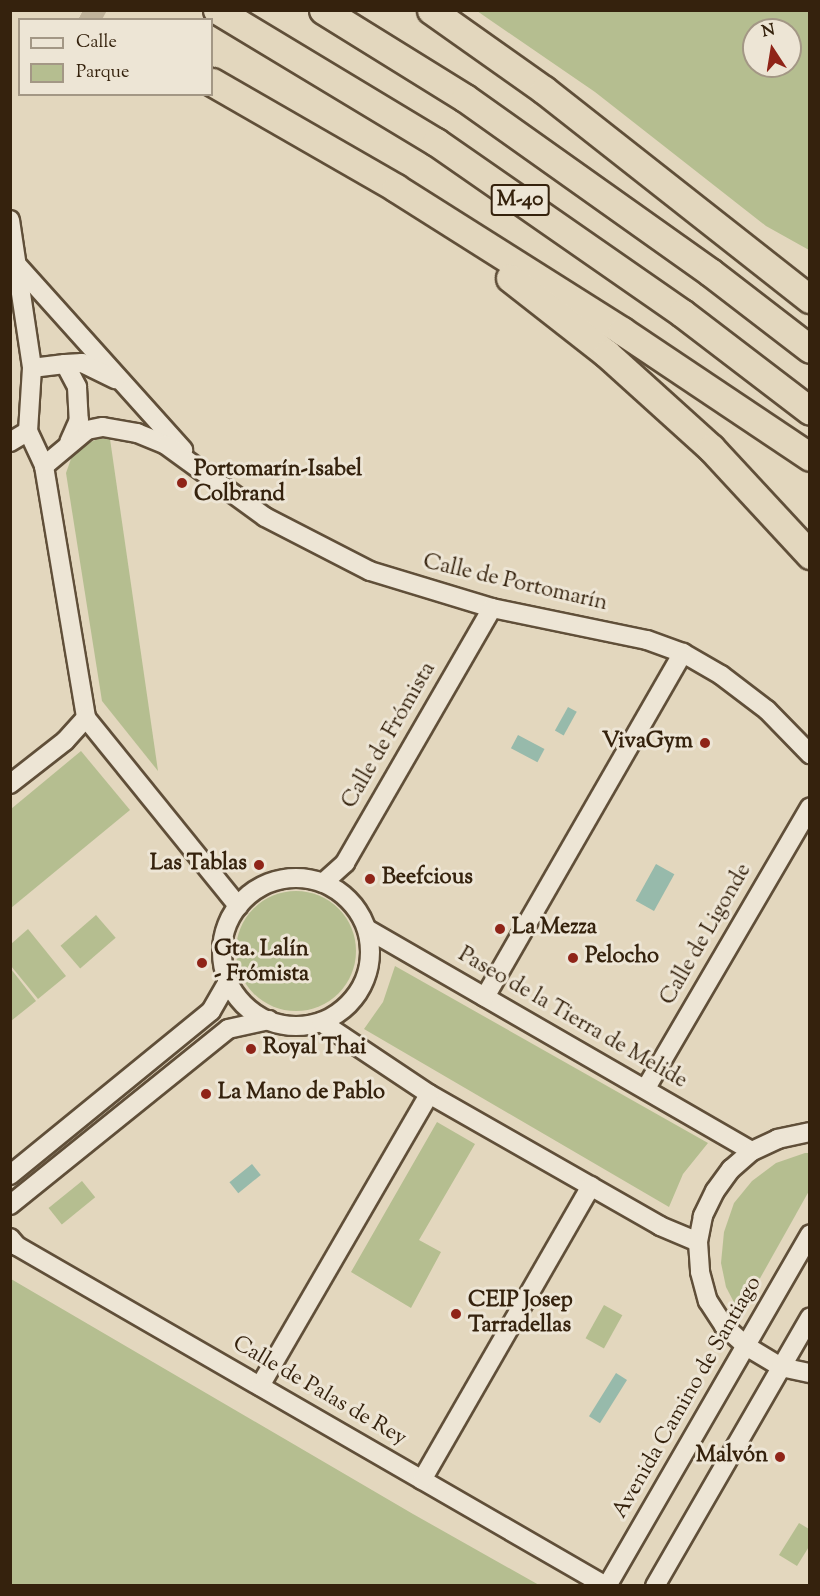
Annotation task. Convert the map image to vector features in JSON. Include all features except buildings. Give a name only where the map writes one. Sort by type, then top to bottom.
[{"type":"highway","name":"M-40","points":[[217,10],[436,142],[682,313],[810,411]]},
{"type":"highway","name":"M-40","points":[[324,10],[465,98],[710,272],[810,349]]},
{"type":"highway","points":[[431,10],[543,90],[661,180],[810,299]]},
{"type":"highway","points":[[213,83],[396,188],[622,331],[810,457]]},
{"type":"highway","points":[[661,180],[810,275]]},
{"type":"highway","points":[[396,188],[607,354],[711,448],[810,555]]},
{"type":"street","points":[[10,220],[19,267],[32,368],[28,431],[44,466],[86,718],[238,906]]},
{"type":"street","name":"Calle de Portomarín","points":[[19,267],[200,470]]},
{"type":"street","name":"Calle de Portomarín","points":[[32,368],[82,363],[124,383]]},
{"type":"street","points":[[44,466],[68,444],[79,420],[77,387],[64,364]]},
{"type":"street","name":"Calle de Portomarín","points":[[68,444],[87,430],[119,429],[137,433],[166,445],[264,517],[370,571],[492,608],[647,640],[683,652],[721,675],[767,710],[810,754]]},
{"type":"street","points":[[10,442],[28,431]]},
{"type":"street","name":"Calle de Frómista","points":[[323,883],[345,862],[492,608]]},
{"type":"street","points":[[485,997],[683,652]]},
{"type":"street","points":[[10,784],[65,741],[86,718]]},
{"type":"street","name":"Calle de Ligonde","points":[[646,1088],[810,807]]},
{"type":"street","points":[[300,878],[323,883],[343,894],[357,909],[367,929],[371,951],[368,974],[357,994],[341,1011],[321,1022],[286,1025],[268,1020],[245,1004],[228,981],[223,961],[223,941],[229,922],[238,906],[250,894],[284,879],[300,878]]},
{"type":"street","name":"Paseo de la Tierra de Melide","points":[[367,929],[752,1151]]},
{"type":"street","points":[[10,1175],[211,1011],[228,981]]},
{"type":"street","points":[[10,1205],[228,1029],[268,1020]]},
{"type":"street","points":[[321,1022],[429,1095],[660,1226],[698,1242]]},
{"type":"street","points":[[260,1386],[429,1095]]},
{"type":"street","points":[[810,1132],[778,1139],[752,1151],[731,1169],[715,1191],[703,1216],[698,1242],[700,1272],[708,1301],[724,1326],[746,1346],[781,1367],[810,1373]]},
{"type":"street","points":[[422,1480],[591,1186]]},
{"type":"street","name":"Avenida Camino de Santiago","points":[[607,1586],[810,1234]]},
{"type":"street","name":"Calle de Palas de Rey","points":[[10,1238],[18,1246],[607,1586]]},
{"type":"street","points":[[655,1586],[810,1317]]},
{"type":"green space","points":[[806,10],[810,12],[809,250],[766,226],[595,92],[477,11]]},
{"type":"green space","points":[[98,439],[110,439],[158,771],[102,701],[66,473],[72,456],[83,445]]},
{"type":"green space","points":[[81,751],[130,810],[11,908],[11,809]]},
{"type":"green space","points":[[296,891],[319,896],[338,909],[351,928],[356,951],[351,974],[338,993],[319,1006],[296,1011],[273,1006],[254,993],[241,974],[236,951],[241,928],[254,909],[273,896]]},
{"type":"green space","points":[[96,915],[116,938],[80,968],[61,946]]},
{"type":"green space","points":[[28,929],[66,976],[38,999],[11,966],[11,944]]},
{"type":"green space","points":[[395,966],[708,1143],[683,1174],[669,1207],[364,1029],[383,1002]]},
{"type":"green space","points":[[11,969],[36,1001],[10,1021]]},
{"type":"green space","points":[[437,1122],[475,1144],[419,1240],[441,1252],[411,1308],[351,1272]]},
{"type":"green space","points":[[809,1153],[809,1191],[740,1314],[726,1287],[721,1263],[724,1232],[734,1203],[752,1181],[776,1163]]},
{"type":"green space","points":[[82,1181],[95,1197],[62,1224],[49,1208]]},
{"type":"green space","points":[[11,1279],[413,1514],[539,1585],[11,1585]]},
{"type":"green space","points":[[604,1305],[622,1315],[604,1348],[586,1338]]},
{"type":"green space","points":[[799,1523],[809,1529],[810,1545],[797,1566],[779,1555]]},
{"type":"shaded area","points":[[568,707],[577,712],[564,735],[555,731]]},
{"type":"shaded area","points":[[518,735],[544,749],[537,762],[511,748]]},
{"type":"shaded area","points":[[656,864],[674,874],[654,911],[636,901]]},
{"type":"shaded area","points":[[252,1164],[261,1175],[238,1193],[229,1182]]},
{"type":"shaded area","points":[[616,1373],[627,1380],[600,1423],[589,1416]]},
{"type":"tunnel","points":[[83,10],[97,18]]},
{"type":"place","name":"Portomarín-Isabel Colbrand","points":[[182,483]]},
{"type":"place","name":"VivaGym","points":[[705,743]]},
{"type":"place","name":"Las Tablas","points":[[259,865]]},
{"type":"place","name":"Beefcious","points":[[370,879]]},
{"type":"place","name":"La Mezza","points":[[500,929]]},
{"type":"place","name":"Pelocho","points":[[573,958]]},
{"type":"place","name":"Gta. Lalín - Frómista","points":[[202,963]]},
{"type":"place","name":"Royal Thai","points":[[251,1049]]},
{"type":"place","name":"La Mano de Pablo","points":[[206,1094]]},
{"type":"place","name":"CEIP Josep Tarradellas","points":[[456,1314]]},
{"type":"place","name":"Malvón","points":[[780,1457]]}]
